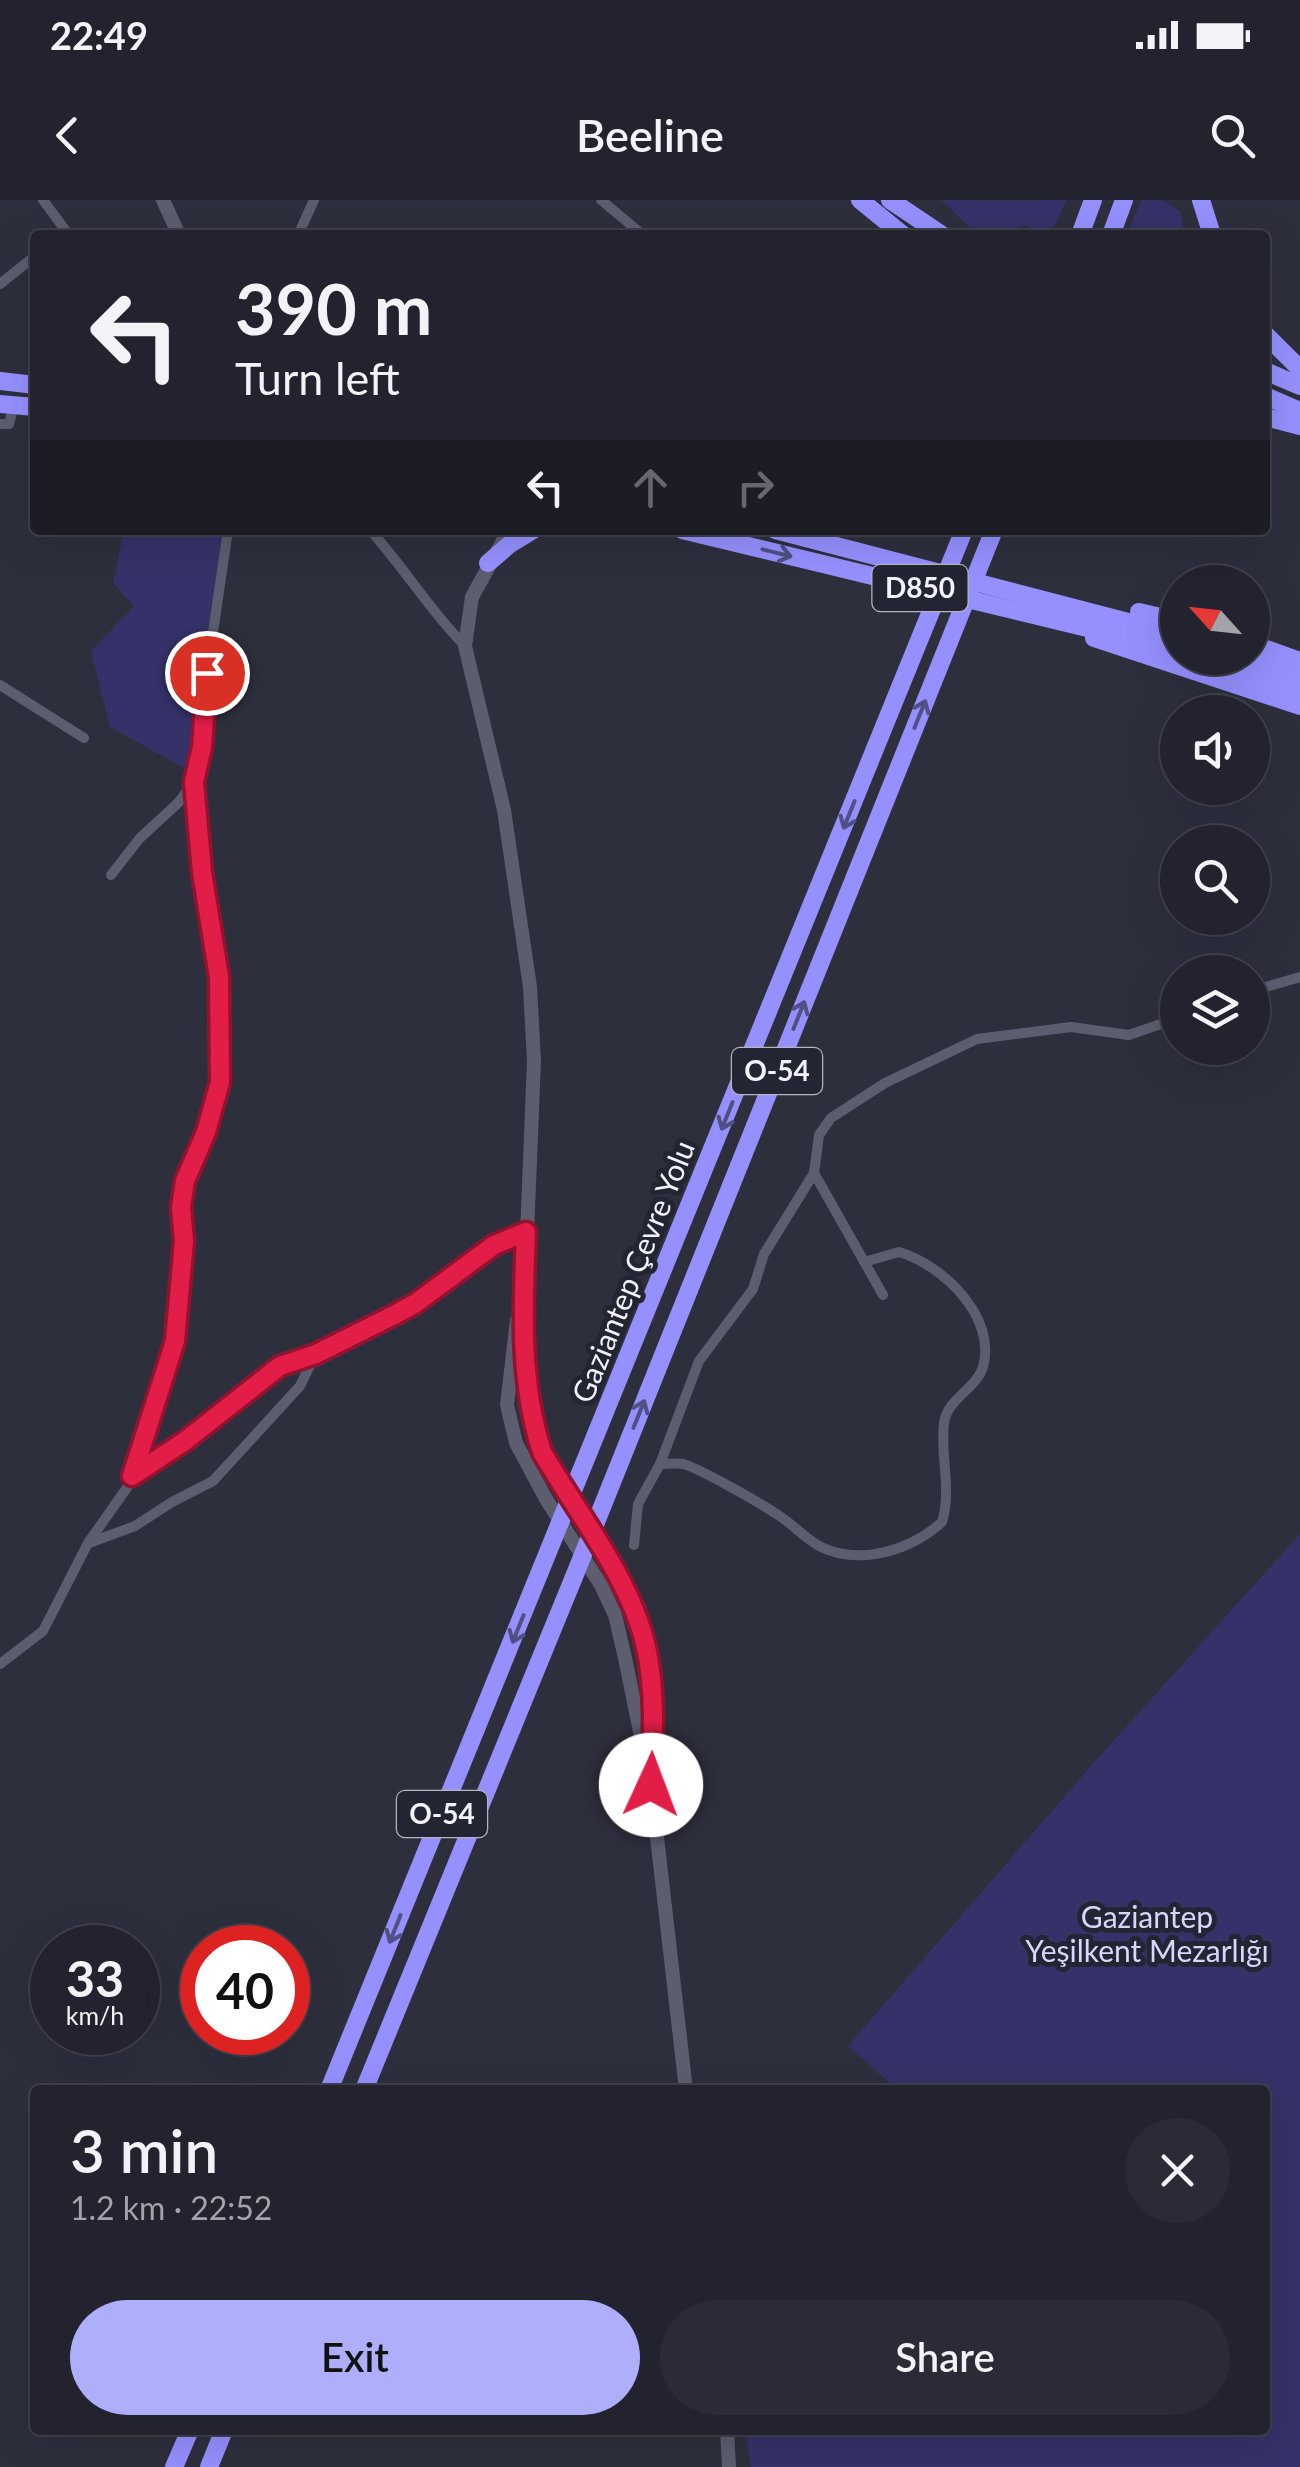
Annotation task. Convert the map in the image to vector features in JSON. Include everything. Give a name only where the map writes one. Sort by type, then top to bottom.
[{"type":"highway","points":[[860,200],[896,230]]},
{"type":"highway","points":[[890,200],[935,230]]},
{"type":"highway","points":[[1082,230],[1092,200]]},
{"type":"highway","points":[[1113,230],[1124,200]]},
{"type":"highway","points":[[1200,200],[1210,230]]},
{"type":"highway","points":[[1270,339],[1300,369]]},
{"type":"highway","points":[[1270,373],[1300,386]]},
{"type":"highway","points":[[0,381],[30,384]]},
{"type":"highway","points":[[1270,398],[1300,411]]},
{"type":"highway","points":[[1270,418],[1300,426]]},
{"type":"highway","points":[[488,563],[502,535]]},
{"type":"highway","points":[[488,563],[525,535]]},
{"type":"highway","name":"D850","points":[[702,535],[1160,646]]},
{"type":"highway","name":"D850","points":[[795,535],[1160,630]]},
{"type":"highway","name":"Gaziantep Çevre Yolu","points":[[366,2085],[934,680],[988,558],[993,535]]},
{"type":"highway","points":[[988,558],[1002,535]]},
{"type":"highway","name":"Gaziantep Çevre Yolu","points":[[331,2085],[961,538]]},
{"type":"highway","points":[[1064,604],[1160,617]]},
{"type":"highway","points":[[1018,612],[1300,706]]},
{"type":"highway","points":[[1270,650],[1300,661]]},
{"type":"highway","points":[[1270,664],[1300,673]]},
{"type":"highway","points":[[1255,675],[1300,690]]},
{"type":"highway","points":[[174,2467],[188,2435]]},
{"type":"highway","points":[[209,2467],[222,2435]]},
{"type":"street","points":[[43,200],[64,230]]},
{"type":"street","points":[[162,200],[177,230]]},
{"type":"street","points":[[300,230],[314,200]]},
{"type":"street","points":[[601,200],[637,230]]},
{"type":"street","points":[[0,284],[30,260]]},
{"type":"street","points":[[0,424],[9,424],[7,404]]},
{"type":"street","points":[[0,1664],[43,1632],[88,1543],[112,1512],[132,1476],[175,1341],[185,1181],[206,1132],[220,1082],[219,977],[202,872],[194,782],[202,747],[207,673],[227,535]]},
{"type":"street","points":[[375,535],[436,617],[465,646]]},
{"type":"street","points":[[513,535],[488,563],[472,597],[465,646],[504,810],[530,986],[534,1062],[524,1278],[528,1398],[542,1452],[634,1609],[645,1644],[654,1720],[651,1785]]},
{"type":"street","points":[[0,685],[84,738]]},
{"type":"street","points":[[111,875],[140,838],[178,803],[194,782]]},
{"type":"street","points":[[1270,986],[1300,977]]},
{"type":"street","points":[[634,1546],[638,1504],[660,1464],[699,1361],[753,1288],[764,1254],[814,1173],[819,1135],[830,1118],[884,1084],[977,1039],[1071,1027],[1130,1036],[1160,1025]]},
{"type":"street","points":[[814,1173],[884,1294]]},
{"type":"street","points":[[132,1476],[185,1441],[280,1366],[316,1354],[416,1303],[494,1245],[526,1232]]},
{"type":"street","points":[[660,1464],[683,1464],[702,1473],[779,1515],[819,1546],[834,1552],[890,1551],[914,1544],[942,1522],[947,1480],[946,1412],[973,1384],[982,1368],[982,1328],[964,1297],[908,1255],[899,1252],[864,1262]]},
{"type":"street","points":[[524,1278],[508,1404],[516,1443],[615,1615],[651,1785],[685,2085]]},
{"type":"street","points":[[88,1543],[135,1526],[213,1481],[300,1386],[316,1354]]},
{"type":"street","points":[[727,2435],[728,2467]]},
{"type":"green space","points":[[941,200],[1067,200],[1052,230],[1023,225],[1020,230],[973,230]]},
{"type":"green space","points":[[1141,200],[1161,200],[1181,212],[1183,230],[1129,230]]},
{"type":"green space","points":[[123,535],[223,535],[192,739],[184,768],[110,727],[91,651],[134,606],[113,583]]},
{"type":"green space","name":"Gaziantep Yeşilkent Mezarlığı","points":[[1300,1534],[1300,2467],[751,2467],[746,2435],[1270,2435],[1270,2085],[891,2085],[848,2046],[1099,1757]]},
{"type":"route","points":[[207,673],[202,747],[194,782],[202,872],[219,977],[220,1082],[206,1132],[185,1181],[175,1341],[132,1476],[185,1441],[280,1366],[316,1354],[396,1314],[494,1245],[526,1232],[524,1334],[533,1424],[542,1452],[634,1609],[651,1678],[651,1785]]}]
